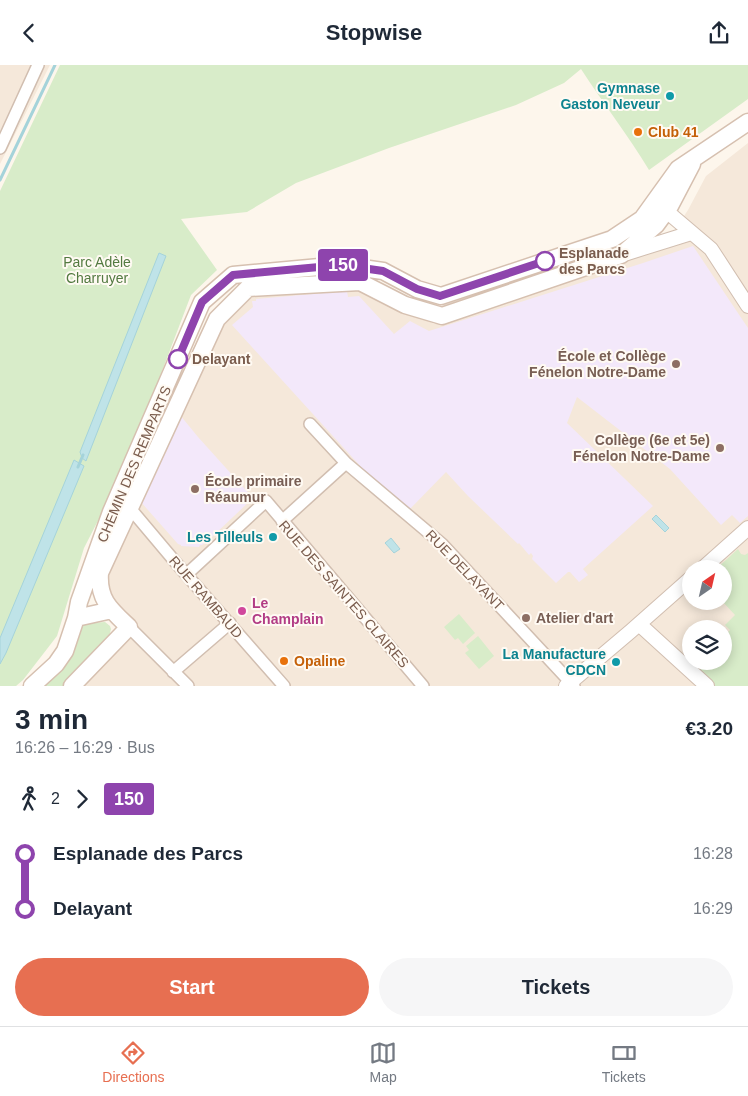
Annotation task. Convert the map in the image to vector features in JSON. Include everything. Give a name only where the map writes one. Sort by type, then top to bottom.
[{"type":"main road","name":"CHEMIN DES REMPARTS","points":[[129,627],[112,610],[100,592],[100,573],[216,319],[248,288],[360,282],[405,305],[442,316],[621,255],[656,225],[659,208],[678,169],[748,122]]},
{"type":"main road","name":"CHEMIN DES REMPARTS","points":[[32,686],[56,664],[65,651],[76,618],[79,602],[112,512],[202,302],[233,275],[341,265],[383,271],[417,289],[440,296],[612,239],[659,208]]},
{"type":"main road","points":[[76,618],[112,610]]},
{"type":"main road","points":[[72,686],[129,627]]},
{"type":"street","points":[[0,149],[38,65]]},
{"type":"street","points":[[659,208],[671,215],[711,249],[748,306]]},
{"type":"street","name":"CHEMIN DES REMPARTS","points":[[621,255],[691,233]]},
{"type":"street","name":"RUE DELAYANT","points":[[310,424],[346,463],[442,544],[570,685]]},
{"type":"street","points":[[282,521],[346,463]]},
{"type":"street","name":"RUE DES SAINTES CLAIRES","points":[[186,574],[266,501],[423,686]]},
{"type":"street","name":"RUE RAMBAUD","points":[[129,507],[284,686]]},
{"type":"street","points":[[712,560],[748,528]]},
{"type":"street","points":[[570,685],[682,586]]},
{"type":"street","points":[[173,672],[230,623]]},
{"type":"street","points":[[639,624],[707,686]]},
{"type":"street","points":[[129,627],[188,686]]},
{"type":"shaded area","points":[[0,65],[50,65],[0,164]]},
{"type":"shaded area","points":[[748,143],[748,686],[68,686],[137,625],[121,610],[106,591],[103,578],[217,326],[249,292],[359,285],[434,324],[663,248],[688,210],[706,176]]},
{"type":"shaded area","points":[[693,246],[748,328],[748,516],[740,523],[732,515],[721,525],[670,469],[577,397],[567,423],[653,506],[583,569],[588,575],[579,582],[568,572],[556,583],[532,559],[531,553],[529,555],[446,472],[409,510],[372,479],[232,325],[253,307],[252,301],[256,301],[256,299],[347,291],[348,297],[359,296],[394,334],[410,321],[429,331]]},
{"type":"shaded area","name":"École primaire Réaumur","points":[[180,415],[253,498],[199,547],[181,546],[178,544],[140,501]]},
{"type":"green space","name":"Parc Adèle Charruyer","points":[[60,65],[748,65],[748,99],[649,170],[581,69],[564,83],[516,105],[389,148],[296,183],[247,212],[181,219],[217,270],[191,295],[125,468],[84,548],[57,636],[23,680],[16,686],[0,686],[0,191]]},
{"type":"green space","points":[[738,549],[741,554],[745,555],[748,553],[748,686],[715,686],[699,670],[732,670],[732,620],[730,620],[735,615],[730,610],[732,610],[732,560],[726,560]]},
{"type":"green space","points":[[459,614],[475,633],[463,644],[458,638],[455,640],[444,627]]},
{"type":"green space","points":[[105,622],[111,629],[107,645],[63,686],[45,686],[68,663],[80,626]]},
{"type":"green space","points":[[478,636],[494,656],[479,669],[465,653],[469,650],[466,646]]},
{"type":"water","points":[[159,253],[166,256],[86,461],[82,458],[80,452]]},
{"type":"water","points":[[74,460],[84,466],[0,664],[0,638]]},
{"type":"water","points":[[656,515],[669,528],[665,532],[652,519]]},
{"type":"water","points":[[391,538],[400,549],[394,553],[385,543]]},
{"type":"waterway","points":[[0,180],[55,65]]},
{"type":"waterway","points":[[78,467],[83,455]]},
{"type":"bus line","name":"150","points":[[178,359],[202,302],[233,275],[341,265],[383,271],[417,289],[440,296],[545,261]]},
{"type":"place","name":"Gymnase Gaston Neveur","points":[[670,96]]},
{"type":"place","name":"Club 41","points":[[638,132]]},
{"type":"place","name":"Esplanade des Parcs","points":[[545,261]]},
{"type":"place","name":"Delayant","points":[[178,359]]},
{"type":"place","name":"École et Collège Fénelon Notre-Dame","points":[[676,364]]},
{"type":"place","name":"Collège (6e et 5e) Fénelon Notre-Dame","points":[[720,448]]},
{"type":"place","name":"École primaire Réaumur","points":[[195,489]]},
{"type":"place","name":"Les Tilleuls","points":[[273,537]]},
{"type":"place","name":"Le Champlain","points":[[242,611]]},
{"type":"place","name":"Atelier d'art","points":[[526,618]]},
{"type":"place","name":"Opaline","points":[[284,661]]},
{"type":"place","name":"La Manufacture CDCN","points":[[616,662]]}]
